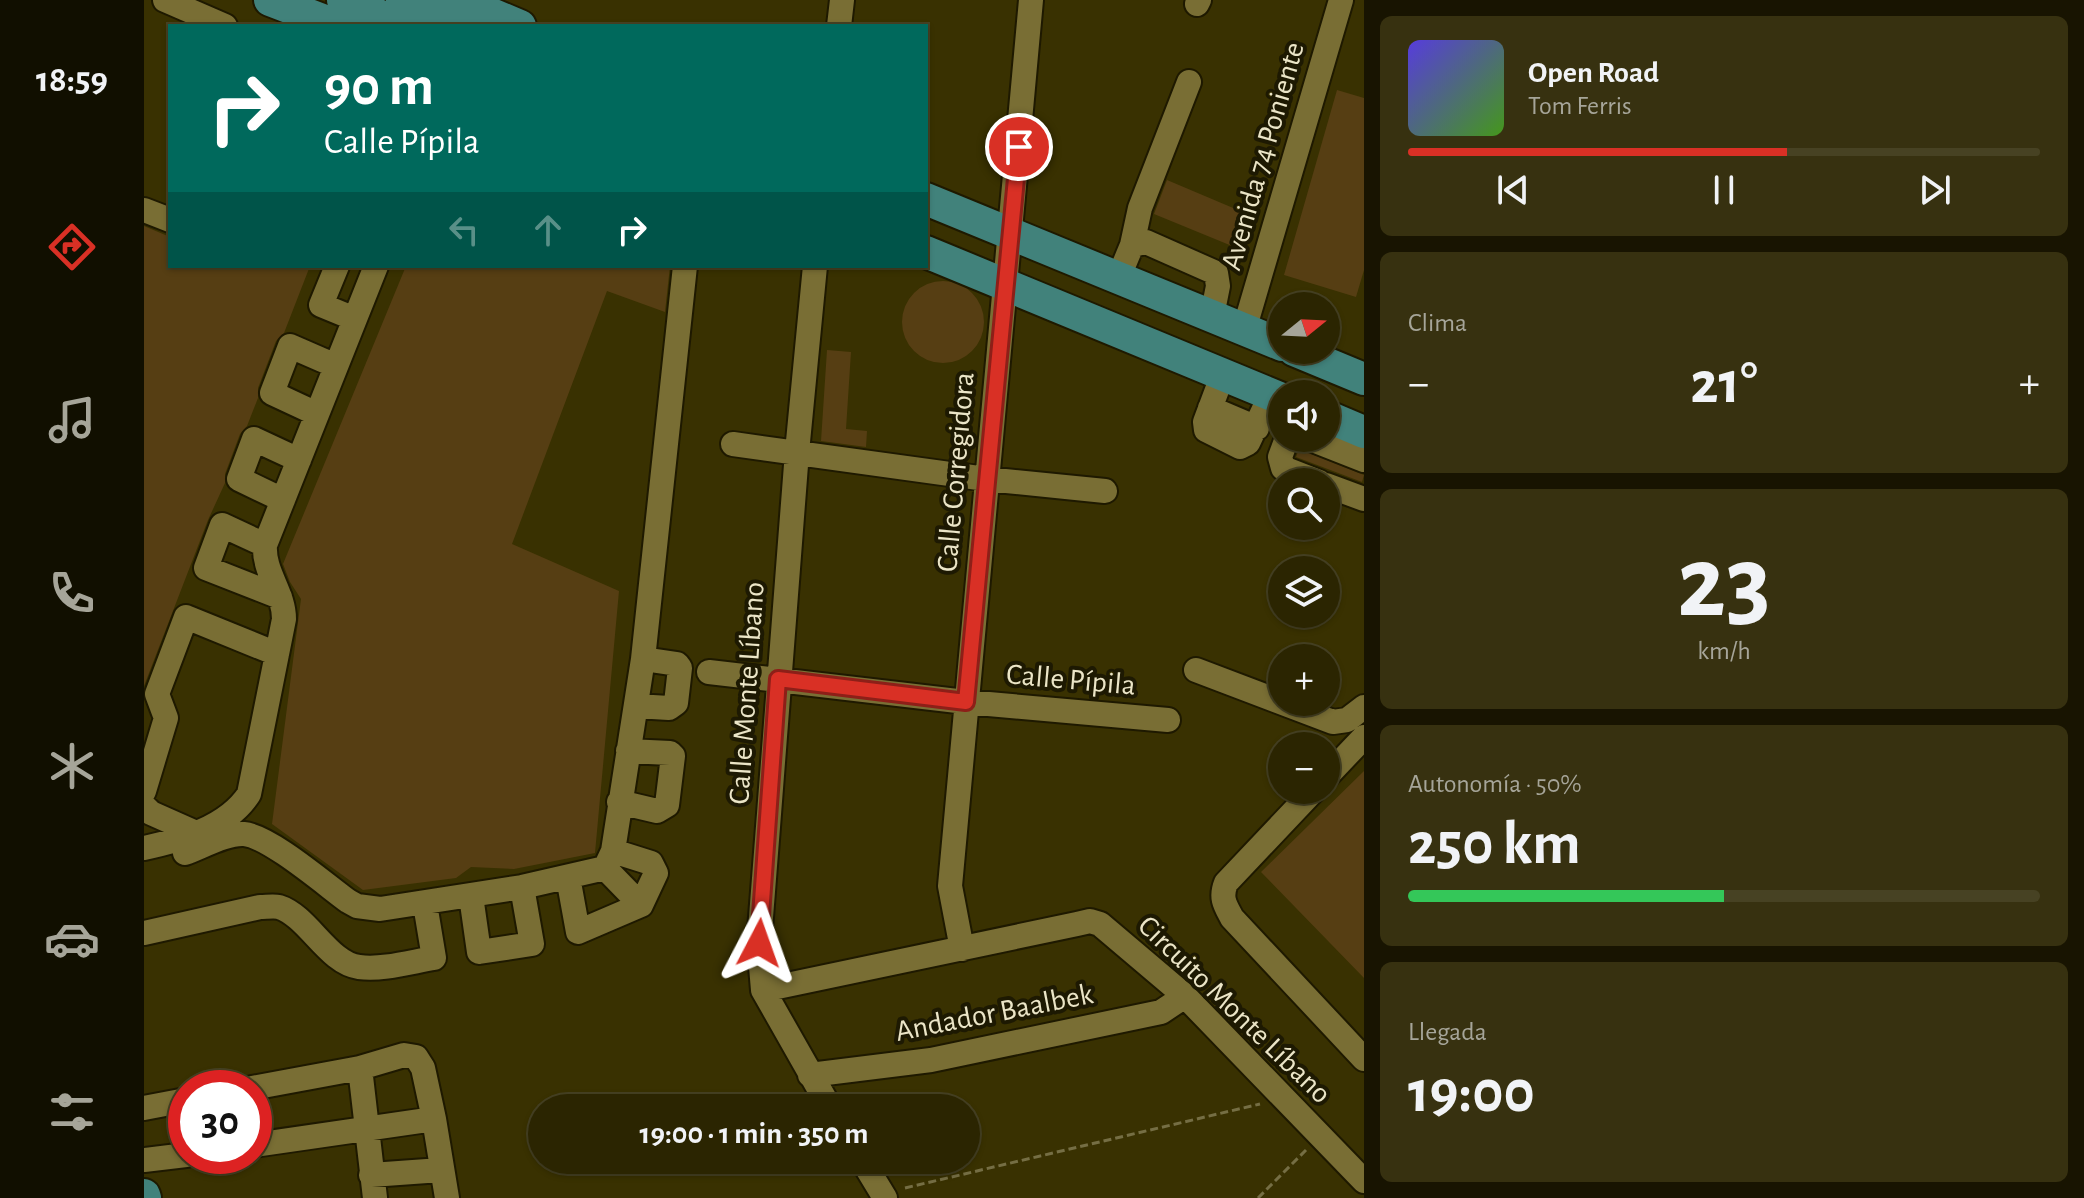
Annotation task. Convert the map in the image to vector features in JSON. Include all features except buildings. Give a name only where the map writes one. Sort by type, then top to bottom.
[{"type":"main road","points":[[270,0],[333,24]]},
{"type":"main road","points":[[343,0],[399,24]]},
{"type":"main road","points":[[402,0],[453,14],[509,24]]},
{"type":"main road","points":[[928,200],[1268,339]]},
{"type":"main road","points":[[928,253],[1268,392]]},
{"type":"main road","points":[[1337,364],[1362,372]]},
{"type":"main road","points":[[1340,422],[1364,432]]},
{"type":"street","points":[[165,0],[220,24]]},
{"type":"street","points":[[839,24],[842,0]]},
{"type":"street","name":"Calle Corregidora","points":[[962,949],[950,886],[1031,0]]},
{"type":"street","name":"Avenida 74 Poniente","points":[[1244,330],[1341,0]]},
{"type":"street","points":[[1118,279],[1132,245],[1140,208],[1189,82]]},
{"type":"street","points":[[144,210],[168,219]]},
{"type":"street","points":[[1132,245],[1146,242],[1216,273],[1218,286],[1212,316]]},
{"type":"street","points":[[336,268],[321,305],[355,319]]},
{"type":"street","points":[[641,905],[609,859],[643,659],[685,268]]},
{"type":"street","name":"Calle Monte Líbano","points":[[815,268],[778,679],[759,943],[763,990],[822,1094]]},
{"type":"street","points":[[144,848],[196,833],[232,814],[249,794],[284,619],[284,606],[266,563],[265,545],[374,271]]},
{"type":"street","points":[[317,414],[272,393],[285,358],[290,346],[336,366]]},
{"type":"street","points":[[1223,374],[1210,408],[1257,428],[1268,410]]},
{"type":"street","points":[[283,500],[239,479],[254,439],[299,460]]},
{"type":"street","points":[[733,444],[986,479],[1105,491]]},
{"type":"street","points":[[1340,451],[1364,460]]},
{"type":"street","points":[[1340,490],[1364,499]]},
{"type":"street","points":[[265,545],[222,525],[206,568],[280,597]]},
{"type":"street","points":[[144,791],[166,718],[157,694],[186,617],[277,654]]},
{"type":"street","points":[[636,706],[669,708],[676,703],[680,668],[677,664],[643,659]]},
{"type":"street","points":[[1196,670],[1333,722],[1347,720],[1364,707]]},
{"type":"street","name":"Calle Pípila","points":[[709,672],[966,702],[1168,720]]},
{"type":"street","points":[[1340,762],[1364,737]]},
{"type":"street","points":[[619,802],[657,811],[667,805],[673,756],[670,753],[628,751]]},
{"type":"street","points":[[1301,804],[1226,883],[1223,902],[1232,918],[1364,1059]]},
{"type":"street","points":[[144,806],[151,813],[196,833]]},
{"type":"street","points":[[144,863],[246,834],[295,862],[357,906],[380,909],[425,904],[568,877],[609,859],[651,863],[656,873],[641,905],[578,932],[568,877]]},
{"type":"street","points":[[471,896],[479,952],[532,944],[522,887]]},
{"type":"street","points":[[144,933],[260,907],[279,907],[340,958],[356,967],[375,967],[434,958],[425,904]]},
{"type":"street","name":"Circuito Monte Líbano","points":[[763,990],[1090,921],[1100,924],[1185,996],[1364,1181]]},
{"type":"street","name":"Andador Baalbek","points":[[810,1075],[931,1060],[1161,1012],[1185,996]]},
{"type":"street","points":[[272,1084],[360,1068],[404,1055],[416,1057],[423,1068],[447,1198]]},
{"type":"street","points":[[360,1068],[373,1186],[441,1170]]},
{"type":"street","points":[[144,1108],[168,1103]]},
{"type":"street","points":[[272,1143],[434,1119]]},
{"type":"street","points":[[144,1160],[168,1157]]},
{"type":"street","points":[[871,1174],[884,1196]]},
{"type":"path","points":[[884,1196],[1284,1098]]},
{"type":"path","points":[[1258,1198],[1320,1136]]},
{"type":"route","points":[[759,943],[778,679],[966,702],[1019,147]]}]
